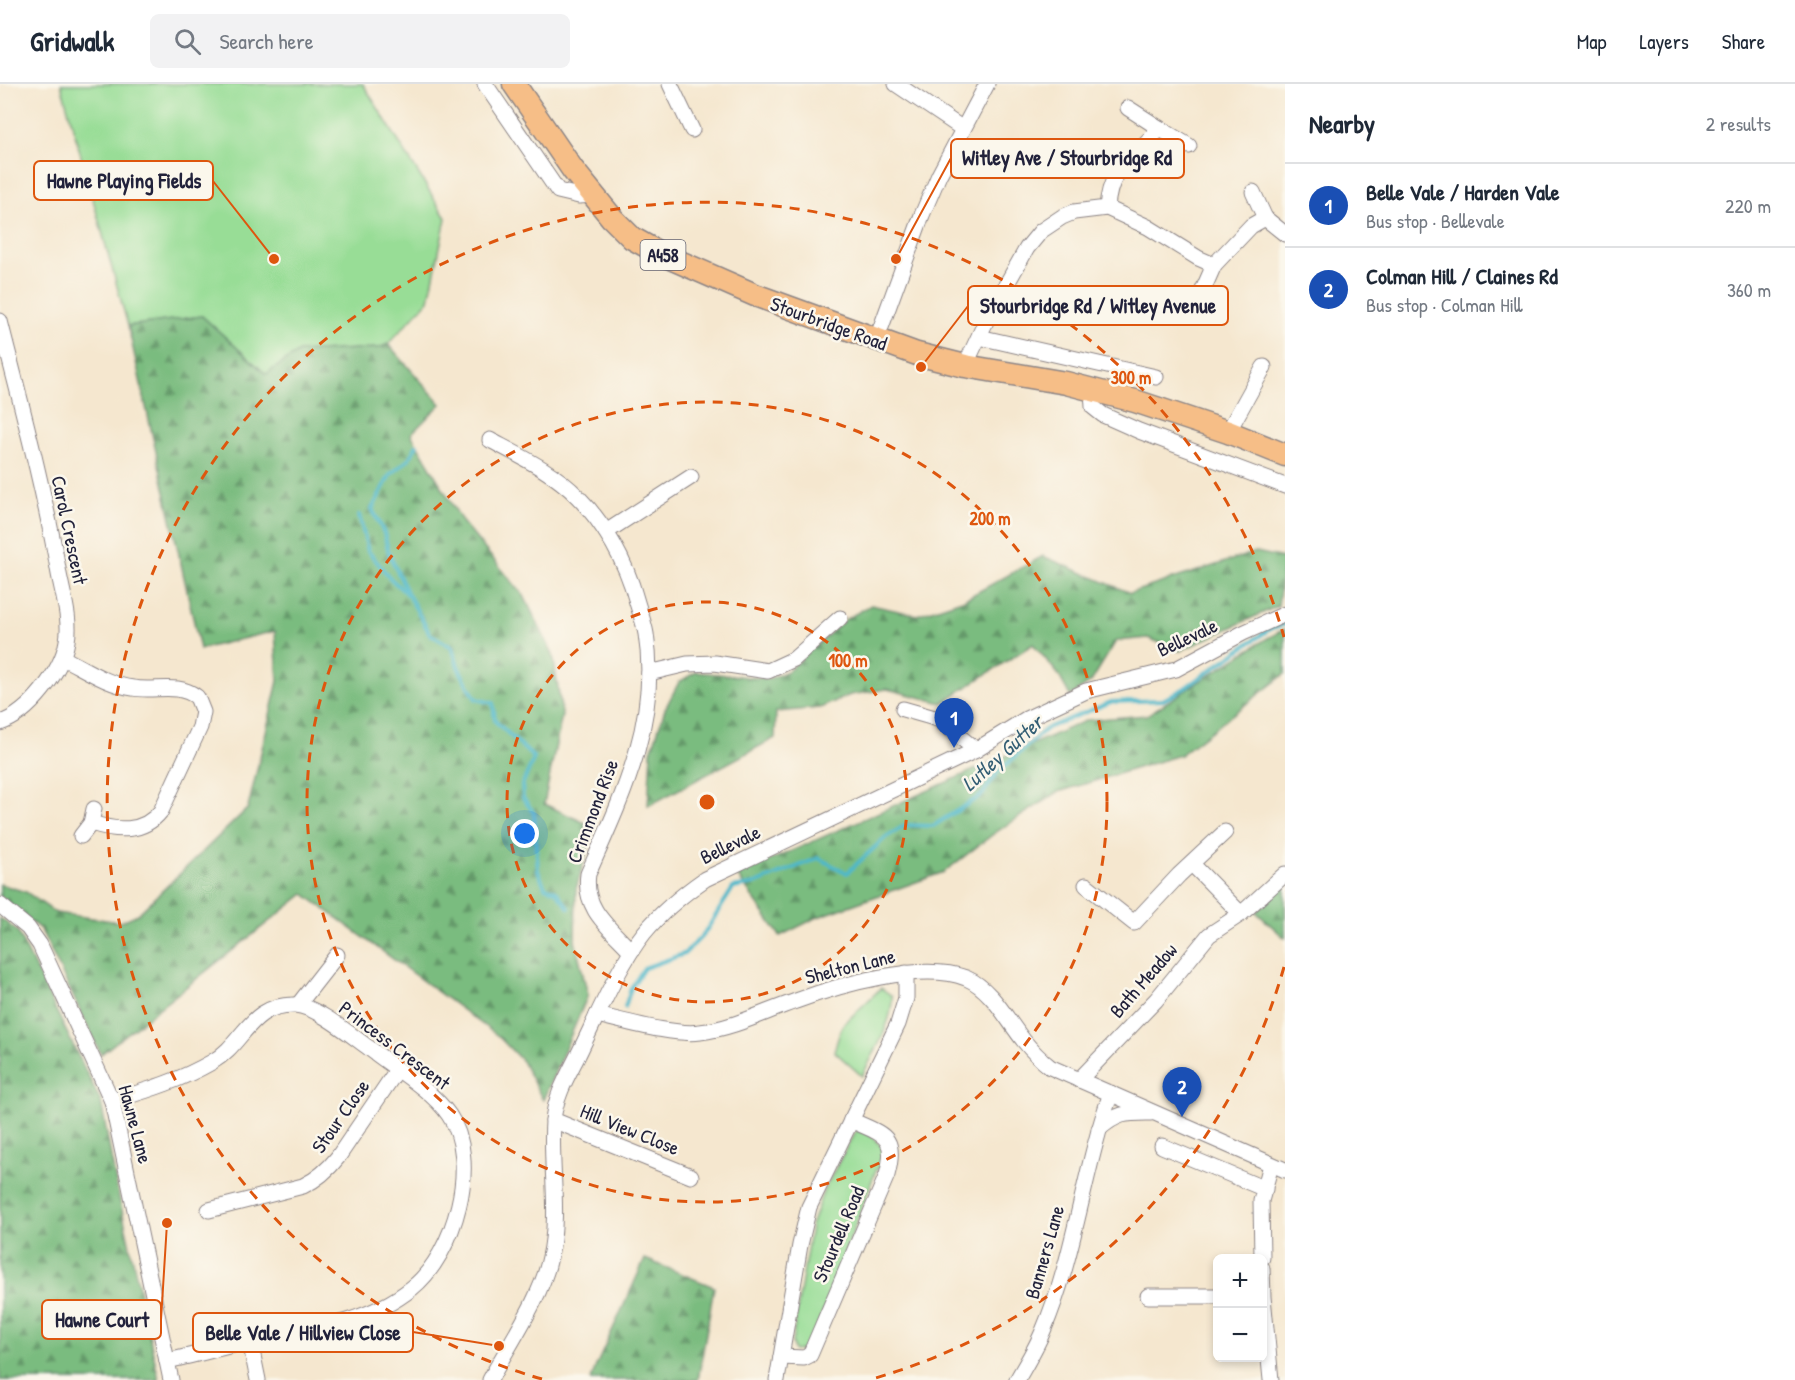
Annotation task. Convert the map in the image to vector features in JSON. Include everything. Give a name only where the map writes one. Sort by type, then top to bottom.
[{"type":"highway","name":"Stourbridge Road","points":[[514,84],[573,170],[594,195],[632,237],[659,253],[755,295],[876,341],[965,366],[1035,377],[1135,401],[1228,432],[1285,455]]},
{"type":"street","points":[[485,84],[558,191],[579,196],[594,195]]},
{"type":"street","points":[[670,84],[692,130]]},
{"type":"street","points":[[896,84],[963,129]]},
{"type":"street","points":[[876,341],[939,175],[987,84]]},
{"type":"street","points":[[1128,108],[1189,146]]},
{"type":"street","points":[[1107,208],[1108,194],[1122,165],[1149,142],[1159,128]]},
{"type":"street","points":[[1254,192],[1265,218],[1285,234]]},
{"type":"street","points":[[965,366],[1027,248],[1041,231],[1074,212],[1107,208],[1148,227],[1198,258],[1214,265]]},
{"type":"street","points":[[1203,291],[1214,265],[1251,226],[1265,218]]},
{"type":"street","name":"Carol Crescent","points":[[0,321],[56,558],[68,623],[63,658],[55,672],[28,705],[10,720],[0,723]]},
{"type":"street","points":[[979,337],[1156,377]]},
{"type":"street","points":[[1228,432],[1264,367]]},
{"type":"street","points":[[1092,390],[1094,407],[1103,415],[1139,431],[1285,486]]},
{"type":"street","name":"Crimmond Rise","points":[[490,440],[524,458],[578,497],[606,532],[627,570],[646,633],[649,673],[648,701],[637,752],[625,791],[588,874],[587,885],[589,899],[597,915],[631,951]]},
{"type":"street","points":[[606,532],[691,477]]},
{"type":"street","name":"Bellevale","points":[[490,1380],[548,1268],[553,1232],[553,1120],[560,1093],[631,951],[643,934],[677,898],[705,879],[976,750],[1026,719],[1086,691],[1176,669],[1243,633],[1285,614]]},
{"type":"street","points":[[649,673],[687,664],[715,663],[768,671],[794,659],[840,618]]},
{"type":"street","points":[[63,658],[127,687],[184,689],[197,697],[203,712],[200,727],[161,811],[154,820],[144,826],[110,830],[92,816],[81,836]]},
{"type":"street","points":[[903,709],[938,719],[976,750]]},
{"type":"street","points":[[1086,885],[1134,923],[1225,832]]},
{"type":"street","points":[[1192,864],[1241,914]]},
{"type":"street","name":"Bath Meadow","points":[[1079,1080],[1156,1000],[1209,935],[1241,914],[1285,874]]},
{"type":"street","name":"Hawne Lane","points":[[0,905],[27,928],[40,945],[111,1101],[171,1380]]},
{"type":"street","points":[[111,1101],[179,1080],[216,1060],[226,1052],[252,1021],[281,1006],[298,1005],[337,955]]},
{"type":"street","name":"Shelton Lane","points":[[597,1015],[683,1033],[698,1033],[722,1028],[798,1000],[878,978],[906,973],[945,974],[965,978],[980,986],[1025,1043],[1050,1067],[1278,1167]]},
{"type":"street","name":"Stourdell Road","points":[[777,1380],[808,1207],[898,1024],[906,998],[906,973]]},
{"type":"street","name":"Princess Crescent","points":[[167,1361],[360,1318],[395,1300],[414,1287],[441,1252],[456,1219],[461,1189],[462,1146],[456,1126],[437,1101],[347,1031],[325,1017],[298,1005]]},
{"type":"street","name":"Stour Close","points":[[209,1210],[303,1186],[328,1170],[397,1070]]},
{"type":"street","name":"Banners Lane","points":[[1017,1380],[1043,1331],[1059,1284],[1098,1130],[1111,1093]]},
{"type":"street","points":[[1098,1130],[1114,1116],[1157,1112]]},
{"type":"street","name":"Hill View Close","points":[[553,1120],[691,1176]]},
{"type":"street","name":"Stourdell Road","points":[[781,1358],[804,1358],[810,1355],[887,1175],[892,1157],[887,1139],[850,1120]]},
{"type":"street","points":[[1162,1146],[1264,1189]]},
{"type":"street","points":[[1262,1254],[1261,1201],[1264,1189],[1278,1167]]},
{"type":"street","points":[[1148,1296],[1213,1296]]},
{"type":"street","points":[[1264,1308],[1271,1380]]},
{"type":"street","points":[[250,1341],[258,1380]]},
{"type":"green space","points":[[61,84],[363,84],[446,218],[429,300],[388,344],[379,348],[299,352],[266,374],[202,316],[128,326]]},
{"type":"green space","points":[[202,316],[266,374],[299,352],[379,348],[388,344],[441,404],[411,434],[463,523],[524,596],[553,655],[562,715],[544,804],[594,827],[576,889],[575,941],[588,995],[543,1100],[522,1061],[498,1036],[304,894],[101,1054],[41,930],[0,896],[0,884],[26,892],[56,913],[120,922],[138,914],[248,808],[278,681],[275,631],[200,649],[128,326]]},
{"type":"green space","points":[[1256,552],[1284,558],[1278,606],[1180,651],[1148,638],[1116,641],[1091,682],[1070,696],[1058,674],[1033,644],[942,703],[887,689],[850,695],[820,708],[776,712],[775,738],[648,806],[651,752],[665,709],[679,682],[696,672],[769,679],[788,671],[846,619],[871,605],[917,615],[965,599],[1043,556],[1130,593]]},
{"type":"green space","points":[[1285,629],[1285,674],[1180,755],[1058,792],[996,832],[944,872],[818,917],[780,936],[737,875],[1087,720],[1147,715]]},
{"type":"green space","points":[[1285,885],[1285,938],[1256,912]]},
{"type":"green space","points":[[0,918],[17,931],[101,1102],[115,1178],[159,1380],[0,1380]]},
{"type":"green space","points":[[881,988],[892,996],[889,1017],[882,1037],[862,1076],[834,1051],[842,1026]]},
{"type":"green space","points":[[856,1130],[870,1135],[885,1150],[884,1165],[876,1170],[811,1344],[802,1350],[794,1351],[792,1343],[811,1226],[823,1192]]},
{"type":"green space","points":[[645,1259],[714,1287],[698,1380],[591,1380],[595,1368]]},
{"type":"waterway","points":[[407,592],[389,554],[384,533],[372,509],[390,475],[408,460],[417,445]]},
{"type":"waterway","points":[[359,515],[368,551],[391,579],[409,596],[430,634],[452,647],[459,669],[476,699],[493,703],[495,721],[534,758],[522,785],[523,798],[534,813],[538,871],[545,887],[556,891],[569,908]]},
{"type":"waterway","name":"Lutley Gutter","points":[[625,1007],[631,988],[644,968],[684,954],[704,934],[733,888],[755,884],[818,858],[847,873],[886,837],[906,825],[933,826],[982,795],[997,773],[1047,728],[1111,702],[1163,700],[1185,688],[1271,628],[1285,624]]},
{"type":"place","name":"Hawne Playing Fields","points":[[274,259]]},
{"type":"place","name":"Witley Ave / Stourbridge Rd","points":[[896,259]]},
{"type":"place","name":"Stourbridge Rd / Witley Avenue","points":[[921,367]]},
{"type":"place","name":"Belle Vale / Harden Vale","points":[[954,748]]},
{"type":"place","name":"Colman Hill / Claines Rd","points":[[1182,1117]]},
{"type":"place","name":"Hawne Court","points":[[167,1223]]},
{"type":"place","name":"Belle Vale / Hillview Close","points":[[499,1346]]}]
